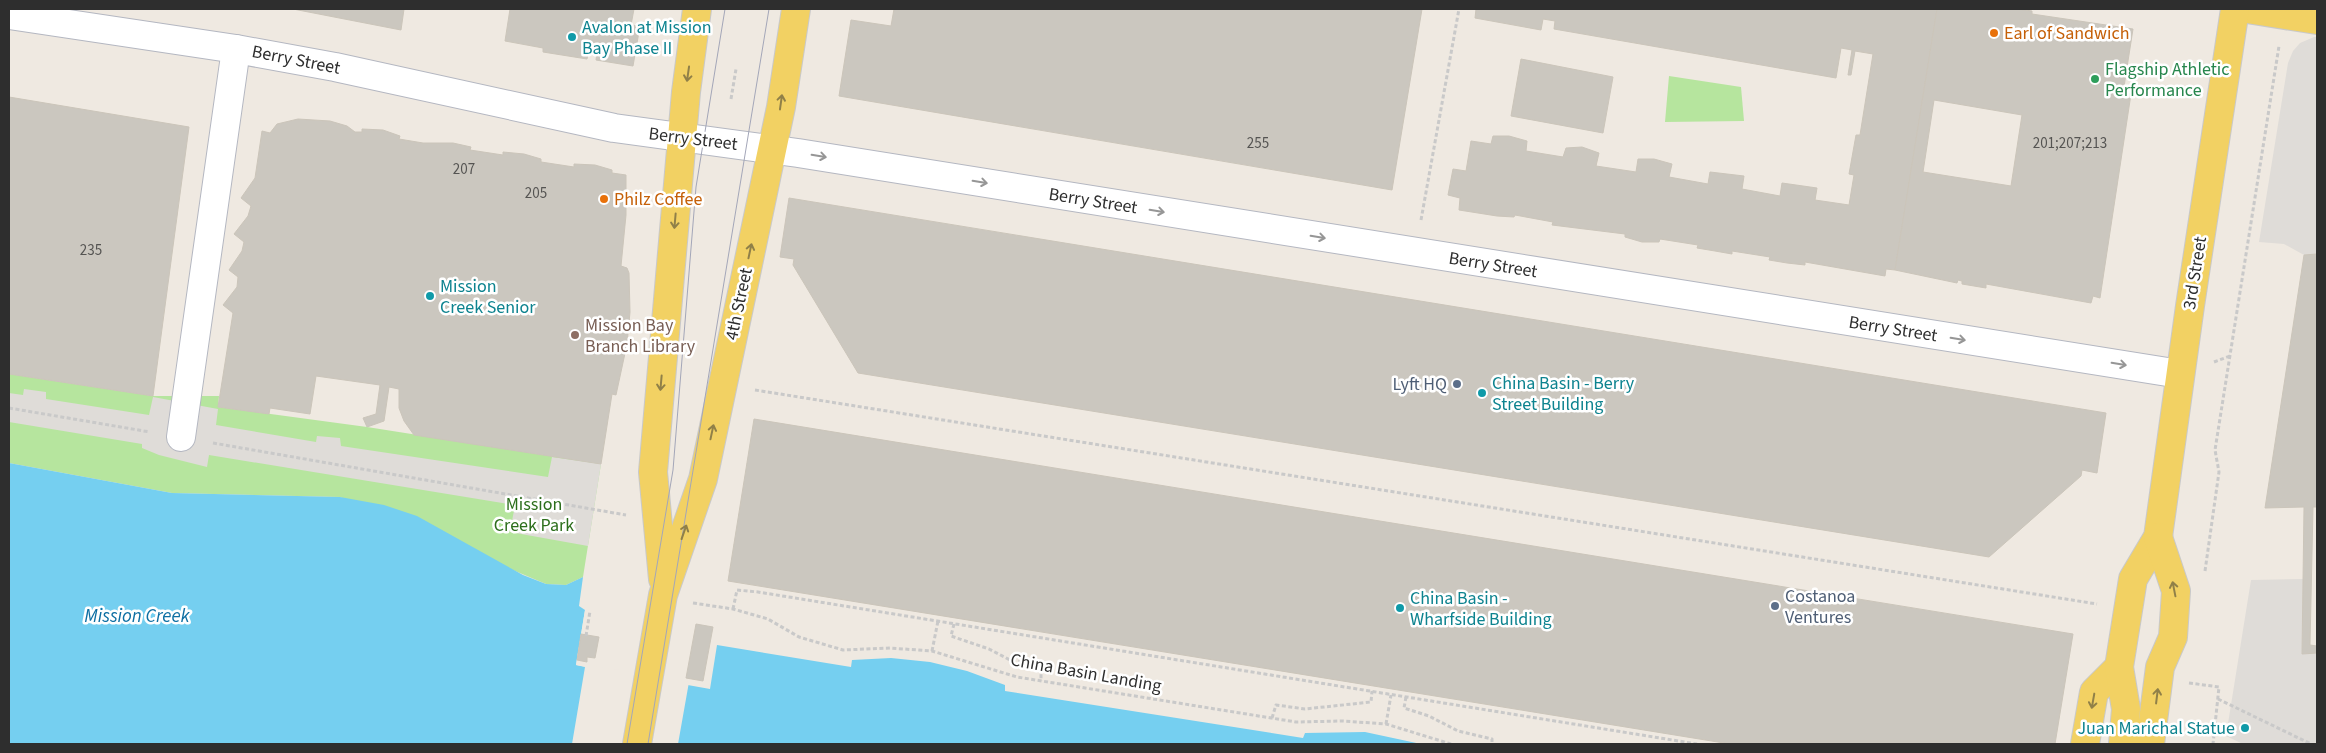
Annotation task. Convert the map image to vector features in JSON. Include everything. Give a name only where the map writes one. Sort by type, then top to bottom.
[{"type":"main road","name":"4th Street","points":[[663,595],[654,472],[686,92],[697,9]]},
{"type":"main road","name":"4th Street","points":[[637,744],[663,595],[702,479],[781,107],[796,9]]},
{"type":"main road","name":"3rd Street","points":[[2123,744],[2126,709],[2119,667],[2133,579],[2158,537],[2180,374],[2235,9]]},
{"type":"main road","points":[[2247,9],[2317,20]]},
{"type":"main road","name":"3rd Street","points":[[2150,744],[2160,667],[2174,637],[2176,591],[2158,537]]},
{"type":"main road","points":[[2085,744],[2094,692],[2119,667]]},
{"type":"street","name":"Berry Street","points":[[9,15],[236,49],[335,67],[614,128],[771,150],[2180,374]]},
{"type":"street","points":[[181,437],[236,49]]},
{"type":"path","points":[[1417,253],[1459,9]]},
{"type":"path","points":[[2203,581],[2219,472],[2215,450],[2280,40]]},
{"type":"path","points":[[731,99],[736,69]]},
{"type":"path","points":[[722,383],[2075,601]]},
{"type":"path","points":[[9,408],[658,521]]},
{"type":"path","points":[[733,609],[737,590],[1698,744]]},
{"type":"path","name":"China Basin Landing","points":[[663,595],[707,606],[733,609],[768,619],[799,637],[843,650],[890,648],[932,651],[951,655],[1017,677],[1296,722],[1350,721],[1386,724],[1451,744]]},
{"type":"path","points":[[586,636],[590,611]]},
{"type":"path","points":[[932,651],[938,621]]},
{"type":"path","points":[[954,624],[952,636],[989,648],[1012,661],[1041,666],[1041,681]]},
{"type":"path","points":[[2190,674],[2189,683],[2219,687],[2213,744]]},
{"type":"path","points":[[1272,718],[1276,705],[1305,709],[1371,702],[1372,692]]},
{"type":"path","points":[[1386,724],[1391,695]]},
{"type":"path","points":[[1406,697],[1404,708],[1429,716],[1458,730],[1492,739],[1492,744]]},
{"type":"path","points":[[2218,699],[2311,744]]},
{"type":"green space","points":[[1669,76],[1741,87],[1744,121],[1665,122]]},
{"type":"green space","name":"Mission Creek Park","points":[[9,374],[153,396],[219,396],[218,407],[367,427],[601,464],[583,577],[566,585],[546,584],[340,497],[172,493],[9,463]]},
{"type":"shaded area","points":[[2317,37],[2317,254],[2304,255],[2284,244],[2259,242],[2288,63],[2293,51],[2300,43]]},
{"type":"shaded area","points":[[24,389],[46,392],[46,399],[149,415],[153,397],[218,409],[216,425],[316,442],[317,436],[340,438],[341,446],[548,477],[552,457],[601,464],[588,546],[510,532],[515,505],[209,455],[207,467],[159,455],[142,448],[142,444],[9,422],[9,393],[23,395]]},
{"type":"shaded area","points":[[2303,579],[2302,654],[2317,653],[2317,744],[2243,744],[2226,736],[2251,580]]},
{"type":"water","name":"Mission Creek","points":[[9,463],[172,493],[340,497],[384,505],[417,516],[523,575],[546,584],[566,585],[583,577],[579,606],[585,610],[576,665],[710,689],[717,645],[851,667],[852,660],[891,658],[930,662],[967,671],[1005,685],[1005,691],[1303,738],[1305,733],[1365,732],[1421,744],[9,744]]},
{"type":"pier","points":[[585,610],[588,610],[579,663],[689,682],[678,744],[572,744],[585,667],[576,665]]},
{"type":"building","points":[[293,9],[404,9],[401,30]]},
{"type":"building","name":"Avalon at Mission Bay Phase II","points":[[510,9],[634,9],[631,25],[640,26],[633,66],[596,60],[597,52],[589,50],[587,59],[543,52],[543,48],[505,41]]},
{"type":"building","points":[[894,9],[1422,9],[1392,190],[839,96],[851,20],[891,26]]},
{"type":"building","points":[[1476,9],[1937,9],[1895,270],[1886,269],[1885,276],[1805,262],[1805,265],[1787,263],[1769,260],[1770,257],[1732,251],[1732,254],[1697,248],[1698,245],[1660,239],[1659,242],[1642,242],[1625,237],[1625,234],[1552,225],[1553,222],[1515,215],[1514,217],[1497,216],[1459,210],[1460,198],[1448,195],[1453,169],[1466,171],[1471,141],[1491,144],[1493,136],[1509,136],[1527,141],[1526,151],[1563,157],[1566,148],[1582,147],[1599,153],[1596,166],[1636,172],[1638,159],[1654,159],[1672,164],[1669,177],[1708,184],[1710,172],[1744,176],[1742,189],[1780,196],[1782,183],[1817,188],[1815,200],[1849,205],[1854,175],[1849,174],[1856,135],[1860,135],[1873,54],[1855,51],[1851,75],[1848,75],[1852,50],[1841,48],[1836,78],[1554,29],[1555,21],[1543,19],[1541,30],[1475,18]]},
{"type":"building","points":[[1937,9],[2019,9],[2032,11],[2032,14],[2133,29],[2123,93],[2131,94],[2100,298],[2093,296],[2091,303],[1986,284],[1986,288],[1962,284],[1962,281],[1958,280],[1957,283],[1895,270]],"holes":[[[1934,100],[2022,115],[2011,186],[1923,172]]]},
{"type":"building","points":[[1521,59],[1613,77],[1603,133],[1511,116]]},
{"type":"building","points":[[9,97],[189,127],[153,396],[9,374]]},
{"type":"building","name":"Mission Creek Senior","points":[[298,119],[330,121],[347,126],[355,132],[362,132],[362,129],[383,130],[400,136],[399,139],[423,143],[453,143],[471,147],[470,150],[503,155],[503,152],[524,154],[541,159],[541,162],[574,167],[574,164],[595,165],[612,170],[612,173],[626,175],[626,215],[621,266],[627,268],[629,273],[630,312],[627,344],[616,395],[612,394],[601,464],[414,435],[404,421],[399,408],[399,389],[389,387],[384,421],[367,427],[363,418],[376,414],[380,385],[316,376],[310,414],[270,408],[269,414],[218,407],[233,313],[223,305],[237,287],[238,277],[229,270],[242,251],[244,242],[234,234],[248,216],[251,206],[241,198],[255,178],[262,131],[270,133],[277,124]]},
{"type":"building","name":"China Basin - Berry Street Building","points":[[789,198],[2106,413],[2097,473],[2082,470],[2081,476],[1989,557],[858,373],[793,265],[794,259],[780,257]]},
{"type":"building","points":[[2317,254],[2317,507],[2313,507],[2310,645],[2317,646],[2317,653],[2302,654],[2304,507],[2265,508],[2304,255]]},
{"type":"building","name":"China Basin - Wharfside Building","points":[[754,419],[2073,634],[2055,744],[1730,744],[728,581]]},
{"type":"building","points":[[696,624],[713,627],[703,681],[686,678]]},
{"type":"building","points":[[581,634],[599,637],[595,658],[587,657],[587,662],[577,660]]},
{"type":"tram line","points":[[627,744],[673,470],[696,187],[725,9]]},
{"type":"tram line","points":[[648,744],[769,9]]},
{"type":"place","name":"Earl of Sandwich","points":[[1994,33]]},
{"type":"place","name":"Avalon at Mission Bay Phase II","points":[[572,37]]},
{"type":"place","name":"Flagship Athletic Performance","points":[[2095,79]]},
{"type":"place","name":"Philz Coffee","points":[[604,199]]},
{"type":"place","name":"Mission Creek Senior","points":[[430,296]]},
{"type":"place","name":"Mission Bay Branch Library","points":[[575,335]]},
{"type":"place","name":"Lyft HQ","points":[[1457,384]]},
{"type":"place","name":"China Basin - Berry Street Building","points":[[1482,393]]},
{"type":"place","name":"Costanoa Ventures","points":[[1775,606]]},
{"type":"place","name":"China Basin - Wharfside Building","points":[[1400,608]]},
{"type":"place","name":"Juan Marichal Statue","points":[[2245,728]]}]
